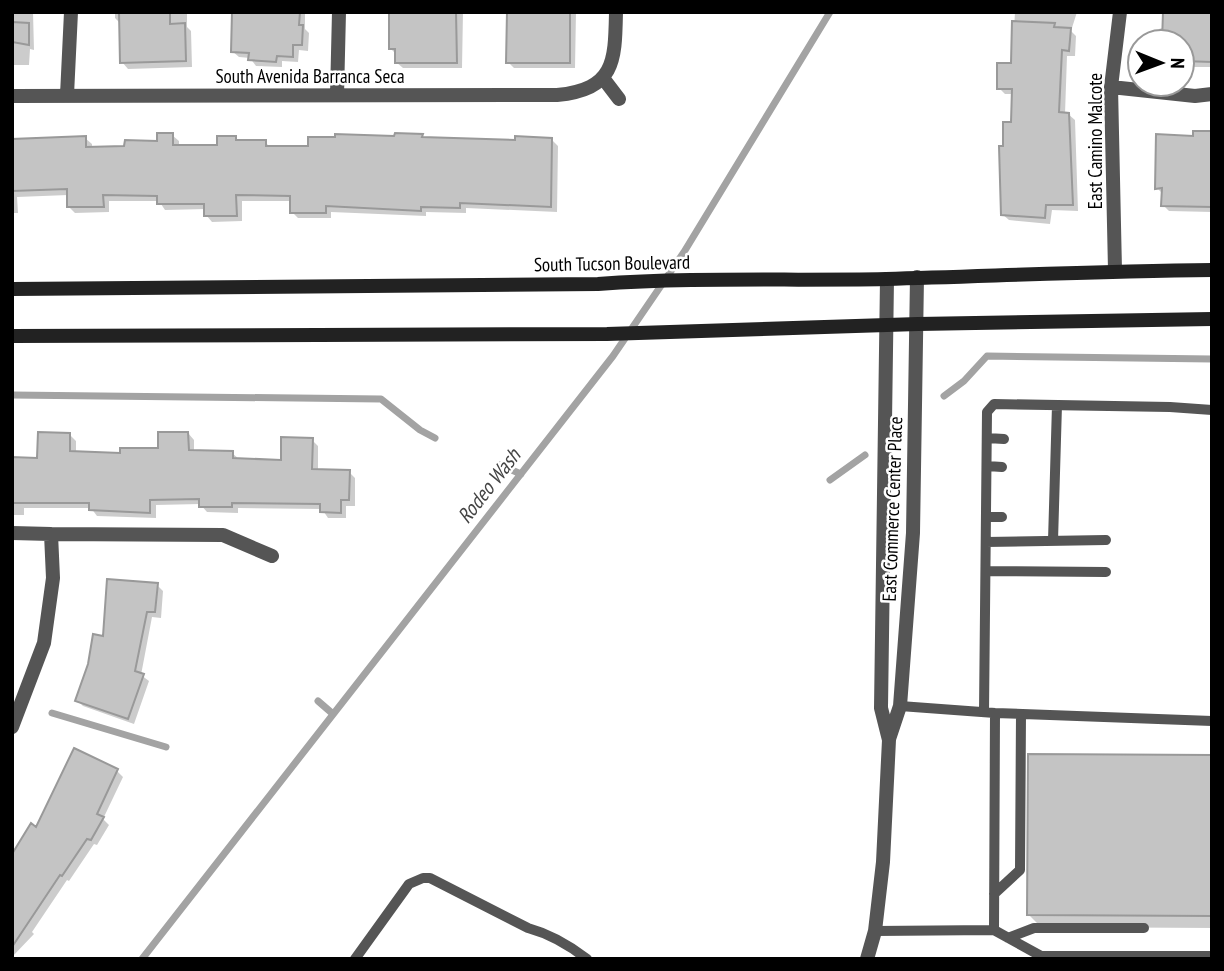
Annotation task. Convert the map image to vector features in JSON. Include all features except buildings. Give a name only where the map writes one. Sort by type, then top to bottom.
[{"type":"main road","name":"South Tucson Boulevard","points":[[12,289],[585,284],[1115,270],[1212,270]]},
{"type":"main road","points":[[12,336],[607,334],[918,324],[1212,319]]},
{"type":"street","points":[[68,95],[71,12]]},
{"type":"street","points":[[337,94],[339,12]]},
{"type":"street","points":[[616,12],[614,59],[603,78],[619,99]]},
{"type":"street","name":"East Camino Malcote","points":[[1115,270],[1111,87],[1120,12]]},
{"type":"street","name":"South Avenida Barranca Seca","points":[[12,96],[557,95],[576,93],[603,78]]},
{"type":"street","points":[[1111,87],[1195,96],[1212,94]]},
{"type":"street","name":"East Commerce Center Place","points":[[888,740],[900,706],[913,533],[917,277]]},
{"type":"street","name":"East Commerce Center Place","points":[[867,959],[875,931],[883,862],[888,740],[881,708],[887,278]]},
{"type":"street","points":[[12,534],[223,534],[272,556]]},
{"type":"street","points":[[12,727],[44,643],[52,578],[51,534]]},
{"type":"lane","points":[[994,930],[986,571],[988,412],[994,404],[1212,410]]},
{"type":"lane","points":[[1053,541],[1057,405]]},
{"type":"lane","points":[[987,438],[1004,439]]},
{"type":"lane","points":[[1042,441],[1056,442]]},
{"type":"lane","points":[[987,466],[1002,467]]},
{"type":"lane","points":[[1042,469],[1055,470]]},
{"type":"lane","points":[[986,517],[1002,517]]},
{"type":"lane","points":[[1041,517],[1054,518]]},
{"type":"lane","points":[[986,542],[1106,540]]},
{"type":"lane","points":[[986,571],[1106,572]]},
{"type":"lane","points":[[900,706],[1021,714],[1212,721]]},
{"type":"lane","points":[[994,894],[1020,870],[1021,714]]},
{"type":"lane","points":[[355,959],[410,884],[423,878],[430,878],[528,928],[542,932],[587,959]]},
{"type":"lane","points":[[1008,938],[1034,928],[1144,928]]},
{"type":"lane","points":[[875,931],[994,930],[1041,956],[1212,956]]},
{"type":"waterway","name":"Rodeo Wash","points":[[142,959],[613,356],[684,252],[830,12]]},
{"type":"waterway","points":[[944,396],[964,381],[987,356],[1212,359]]},
{"type":"waterway","points":[[12,395],[381,399],[420,430],[435,438]]},
{"type":"waterway","points":[[830,480],[865,455]]},
{"type":"waterway","points":[[500,465],[521,474]]},
{"type":"waterway","points":[[318,701],[333,714]]},
{"type":"waterway","points":[[52,713],[166,747]]}]
